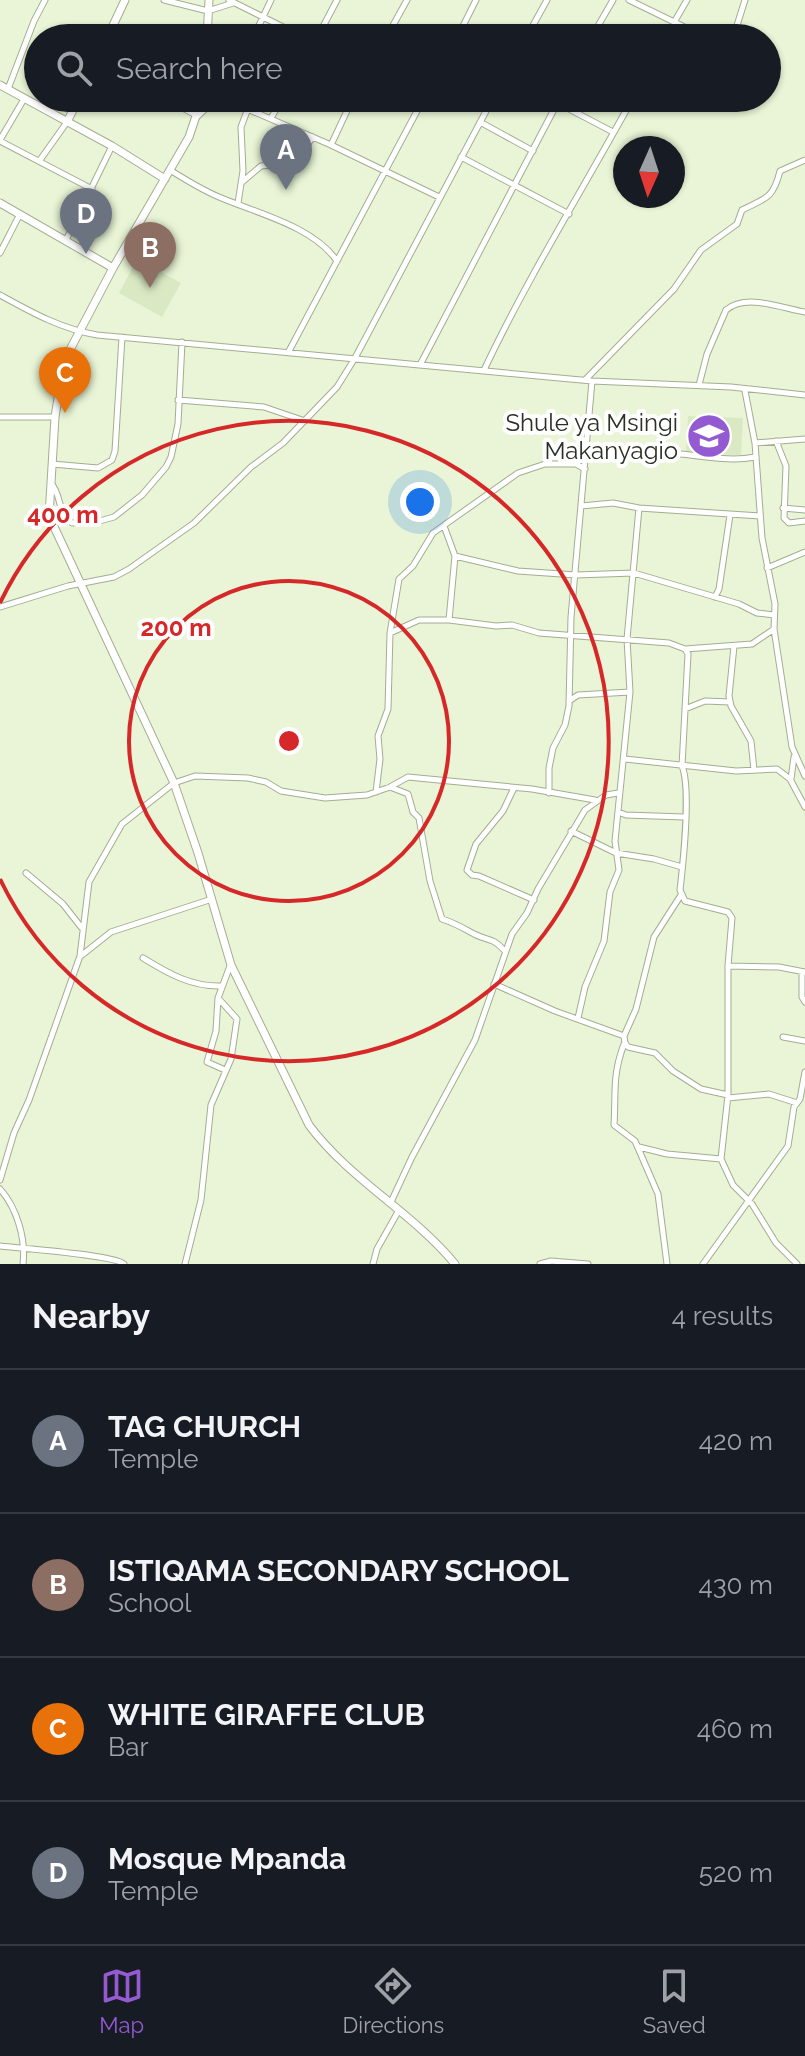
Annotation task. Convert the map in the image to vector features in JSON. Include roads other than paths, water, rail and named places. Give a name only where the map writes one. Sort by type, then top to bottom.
[{"type":"street","points":[[33,24],[45,0]]},
{"type":"street","points":[[114,24],[125,0]]},
{"type":"street","points":[[164,0],[208,11],[232,2],[278,24]]},
{"type":"street","points":[[208,24],[209,0]]},
{"type":"street","points":[[259,24],[271,0]]},
{"type":"street","points":[[324,24],[337,0]]},
{"type":"street","points":[[394,24],[407,0]]},
{"type":"street","points":[[464,24],[476,0]]},
{"type":"street","points":[[534,24],[547,0]]},
{"type":"street","points":[[599,24],[613,0]]},
{"type":"street","points":[[629,0],[674,24],[687,0]]},
{"type":"street","points":[[737,24],[743,0]]},
{"type":"street","points":[[24,43],[4,87],[24,99],[0,140],[92,189]]},
{"type":"street","points":[[48,112],[165,179]]},
{"type":"street","points":[[40,160],[72,112]]},
{"type":"street","points":[[190,112],[198,116]]},
{"type":"street","points":[[199,112],[64,361],[55,417],[49,516],[174,783],[231,965],[309,1125],[327,1145],[433,1239],[455,1264]]},
{"type":"street","points":[[198,116],[203,112]]},
{"type":"street","points":[[238,203],[241,127],[246,112]]},
{"type":"street","points":[[257,112],[439,197]]},
{"type":"street","points":[[271,118],[275,112]]},
{"type":"street","points":[[331,145],[346,112]]},
{"type":"street","points":[[289,351],[415,112]]},
{"type":"street","points":[[0,607],[114,577],[129,569],[184,531],[305,421],[337,387],[355,358],[485,112]]},
{"type":"street","points":[[421,363],[553,112]]},
{"type":"street","points":[[579,112],[613,132]]},
{"type":"street","points":[[484,370],[541,259],[625,112]]},
{"type":"street","points":[[480,122],[533,151]]},
{"type":"street","points":[[241,183],[261,166],[293,163],[313,137]]},
{"type":"street","points":[[66,240],[112,146]]},
{"type":"street","points":[[461,157],[569,214]]},
{"type":"street","points":[[549,793],[553,748],[566,722],[569,701],[571,617],[587,447],[589,381],[674,289],[701,250],[737,224],[742,210],[771,195],[777,186],[780,171],[805,160]]},
{"type":"street","points":[[170,170],[207,192],[314,238],[337,261]]},
{"type":"street","points":[[0,203],[113,268]]},
{"type":"street","points":[[0,253],[20,214]]},
{"type":"street","points":[[0,295],[40,317],[78,332],[589,381],[699,385],[805,395]]},
{"type":"street","points":[[699,385],[707,354],[726,310],[744,301],[805,312]]},
{"type":"street","points":[[52,464],[98,468],[112,460],[122,337]]},
{"type":"street","points":[[51,483],[57,492],[62,514],[70,522],[96,522],[114,517],[142,495],[171,457],[182,342]]},
{"type":"street","points":[[745,391],[755,443],[760,516],[772,584],[774,629],[794,756],[791,779]]},
{"type":"street","points":[[178,400],[264,407],[305,421]]},
{"type":"street","points":[[0,417],[55,417]]},
{"type":"street","points":[[755,443],[805,439]]},
{"type":"street","points":[[776,441],[786,466],[783,508],[787,522],[805,521]]},
{"type":"street","points":[[587,447],[735,460],[755,457]]},
{"type":"street","points":[[376,792],[380,759],[378,736],[388,709],[390,633],[399,579],[413,566],[433,533],[492,489],[535,465],[576,464],[585,469]]},
{"type":"street","points":[[581,506],[613,503],[639,508],[760,516]]},
{"type":"street","points":[[578,1018],[585,987],[604,941],[610,892],[619,870],[616,853],[617,811],[630,692],[627,639],[639,508]]},
{"type":"street","points":[[783,508],[805,510]]},
{"type":"street","points":[[715,597],[719,589],[730,515]]},
{"type":"street","points":[[444,526],[455,556],[449,620]]},
{"type":"street","points":[[767,568],[805,552]]},
{"type":"street","points":[[455,556],[498,568],[576,575],[634,573],[739,604],[757,613],[774,615]]},
{"type":"street","points":[[390,633],[419,620],[449,620],[512,625],[539,633],[669,643],[685,649],[752,644],[774,629]]},
{"type":"street","points":[[734,646],[730,702],[751,741],[754,770]]},
{"type":"street","points":[[667,1264],[658,1194],[639,1147],[614,1125],[613,1084],[654,937],[681,895],[685,776],[682,766],[688,654],[685,649]]},
{"type":"street","points":[[569,701],[578,695],[630,692]]},
{"type":"street","points":[[686,694],[694,704]]},
{"type":"street","points":[[685,709],[705,701],[730,702]]},
{"type":"street","points":[[791,779],[805,777],[794,756]]},
{"type":"street","points":[[625,759],[736,771],[777,769],[791,779],[805,807]]},
{"type":"street","points":[[0,1180],[14,1133],[29,1100],[80,956],[89,882],[122,824],[174,783],[195,776],[235,776],[266,782],[281,791],[325,798],[376,792],[408,777],[595,800],[618,793]]},
{"type":"street","points":[[390,787],[408,794],[413,812],[419,818],[430,881],[442,919],[456,922],[478,936],[493,938],[504,950]]},
{"type":"street","points":[[514,788],[503,811],[476,844],[467,870],[472,875],[534,900]]},
{"type":"street","points":[[391,1202],[475,1040],[504,950],[571,831],[595,800]]},
{"type":"street","points":[[617,811],[626,815],[684,817]]},
{"type":"street","points":[[571,831],[616,853],[682,867]]},
{"type":"street","points":[[26,873],[63,904],[81,928]]},
{"type":"street","points":[[681,895],[685,901],[730,914],[728,1097],[721,1159],[733,1185],[748,1200],[776,1243],[797,1264]]},
{"type":"street","points":[[80,956],[111,932],[212,899]]},
{"type":"street","points":[[143,958],[165,972],[200,986],[222,986]]},
{"type":"street","points":[[225,1070],[207,1062],[216,1031],[218,998],[231,965]]},
{"type":"street","points":[[728,966],[779,967],[804,972],[802,997],[805,1002]]},
{"type":"street","points":[[494,984],[625,1040],[628,1047],[655,1053],[673,1071],[701,1089],[728,1097],[769,1094],[798,1103]]},
{"type":"street","points":[[185,1264],[201,1200],[211,1105],[231,1059],[237,1018],[218,998]]},
{"type":"street","points":[[783,1037],[805,1041]]},
{"type":"street","points":[[703,1264],[788,1146],[794,1107],[798,1103],[805,1072]]},
{"type":"street","points":[[639,1147],[667,1154],[721,1159]]},
{"type":"street","points":[[0,1189],[15,1215],[25,1248],[23,1264]]},
{"type":"street","points":[[373,1264],[377,1249],[399,1210]]},
{"type":"street","points":[[0,1246],[93,1255],[120,1260],[124,1264]]},
{"type":"street","points":[[90,1264],[93,1255]]},
{"type":"street","points":[[540,1264],[551,1261],[588,1264]]},
{"type":"place","name":"TAG CHURCH","points":[[286,190]]},
{"type":"place","name":"Mosque Mpanda","points":[[86,254]]},
{"type":"place","name":"ISTIQAMA SECONDARY SCHOOL","points":[[150,288]]},
{"type":"place","name":"WHITE GIRAFFE CLUB","points":[[65,413]]},
{"type":"place","name":"Shule ya Msingi Makanyagio","points":[[709,436]]}]
